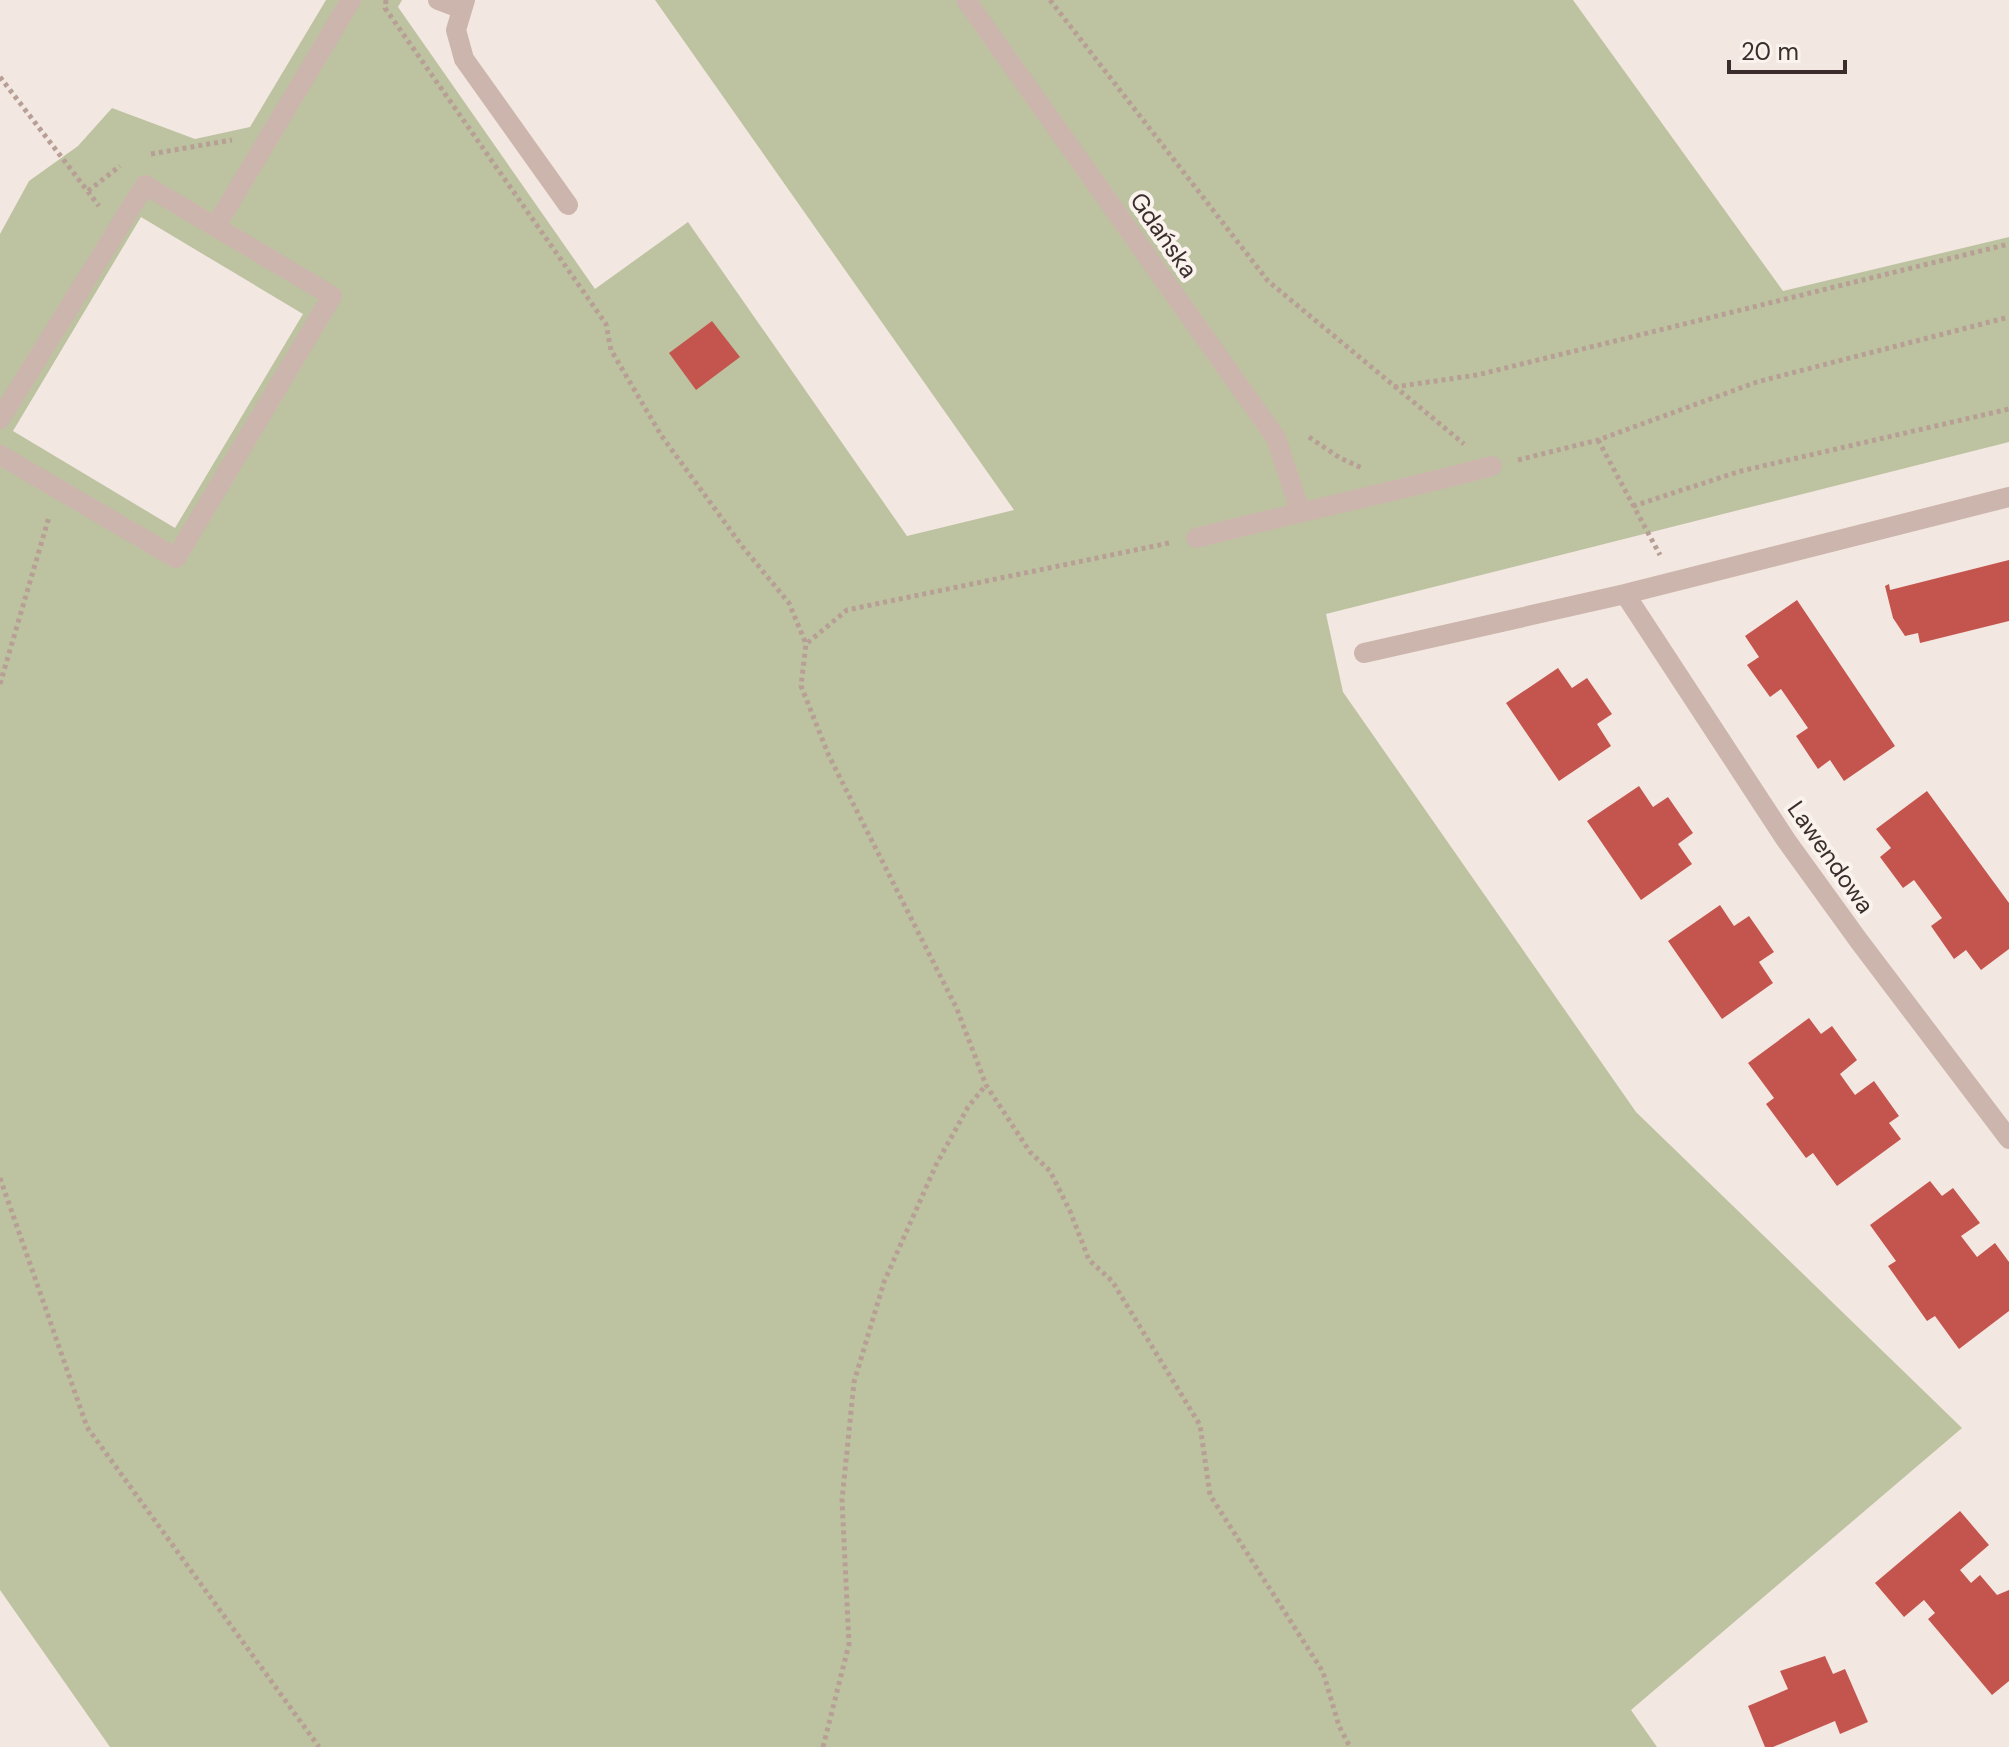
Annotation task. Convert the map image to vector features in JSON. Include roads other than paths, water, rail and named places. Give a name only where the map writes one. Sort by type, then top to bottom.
[{"type":"street","points":[[216,226],[351,0]]},
{"type":"street","points":[[438,0],[463,5],[456,30],[464,59],[568,205]]},
{"type":"street","name":"Gdańska","points":[[966,0],[1276,438],[1300,511]]},
{"type":"street","points":[[0,419],[145,185],[332,296],[176,558],[0,455]]},
{"type":"street","points":[[1196,538],[1300,511],[1384,495],[1492,466]]},
{"type":"street","points":[[1364,653],[1625,594],[2009,497]]},
{"type":"street","name":"Lawendowa","points":[[1625,594],[1786,840],[2009,1139]]}]
